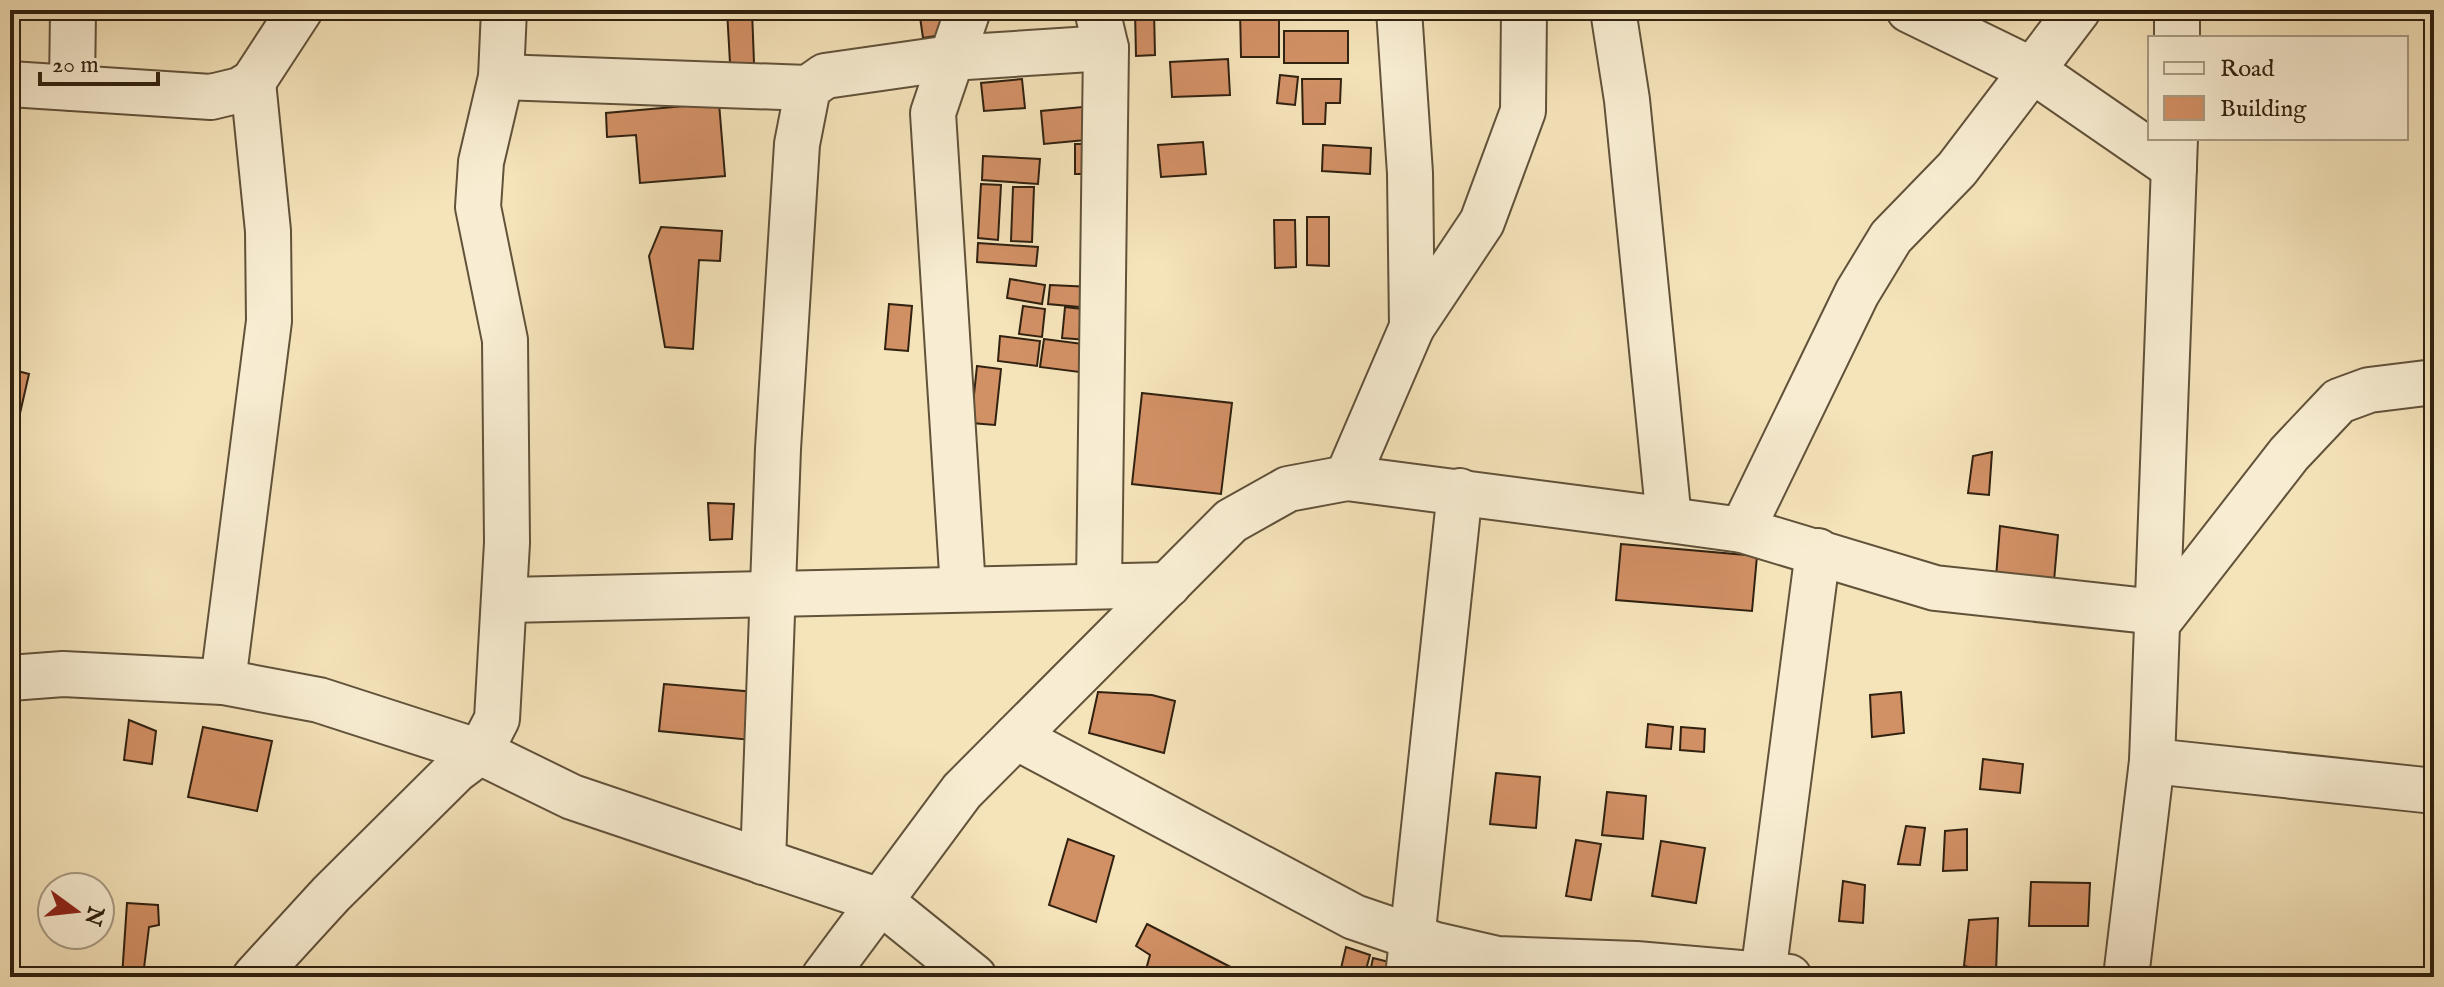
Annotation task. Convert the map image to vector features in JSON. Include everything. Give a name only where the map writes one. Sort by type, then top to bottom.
[{"type":"street","points":[[72,88],[73,10]]},
{"type":"street","points":[[10,84],[211,97],[240,90],[253,82],[300,10]]},
{"type":"street","points":[[255,977],[456,770],[480,752],[497,719],[504,600],[505,340],[478,207],[481,162],[501,77],[504,10]]},
{"type":"street","points":[[963,589],[933,113],[968,10]]},
{"type":"street","points":[[1399,10],[1410,173],[1412,327]]},
{"type":"street","points":[[1347,478],[1412,327],[1482,222],[1523,111],[1524,10]]},
{"type":"street","points":[[1613,10],[1627,100],[1669,520]]},
{"type":"street","points":[[1909,10],[2032,70],[2148,138]]},
{"type":"street","points":[[1742,530],[1857,293],[1891,237],[1957,169],[2078,10]]},
{"type":"street","points":[[2177,10],[2177,36]]},
{"type":"street","points":[[501,77],[808,88],[825,76],[951,58],[1102,29],[1099,586]]},
{"type":"street","points":[[223,682],[269,321],[268,231],[253,82]]},
{"type":"street","points":[[763,862],[772,595],[797,144],[808,88]]},
{"type":"street","points":[[2126,977],[2152,761],[2174,153],[2152,140]]},
{"type":"street","points":[[2157,618],[2289,454],[2339,401],[2369,390],[2434,382]]},
{"type":"street","points":[[824,977],[962,791],[1231,521],[1288,489],[1347,478],[1742,530],[1935,588],[2157,618]]},
{"type":"street","points":[[1410,957],[1460,491]]},
{"type":"street","points":[[1016,737],[1354,917],[1410,957],[1497,959],[1635,970],[1776,976],[1818,551]]},
{"type":"street","points":[[504,600],[1168,585]]},
{"type":"street","points":[[10,678],[63,674],[223,682],[319,700],[480,752],[572,797],[880,901],[974,977]]},
{"type":"street","points":[[2152,761],[2434,791]]},
{"type":"building","points":[[727,10],[752,10],[754,63],[730,63]]},
{"type":"building","points":[[919,10],[976,10],[979,29],[923,38]]},
{"type":"building","points":[[1135,10],[1154,10],[1155,55],[1136,56]]},
{"type":"building","points":[[1240,10],[1279,10],[1279,57],[1241,57]]},
{"type":"building","points":[[1284,31],[1348,31],[1348,63],[1284,63]]},
{"type":"building","points":[[1228,59],[1230,95],[1172,97],[1170,62]]},
{"type":"building","points":[[1280,75],[1298,77],[1295,105],[1277,103]]},
{"type":"building","points":[[1022,79],[1025,108],[984,111],[981,83]]},
{"type":"building","points":[[1302,79],[1341,79],[1340,103],[1326,103],[1325,124],[1303,124]]},
{"type":"building","points":[[719,103],[725,176],[640,183],[636,135],[607,137],[606,113]]},
{"type":"building","points":[[1093,106],[1096,139],[1044,144],[1041,111]]},
{"type":"building","points":[[1203,142],[1206,174],[1161,177],[1158,145]]},
{"type":"building","points":[[1075,144],[1102,144],[1102,174],[1075,174]]},
{"type":"building","points":[[1323,145],[1371,148],[1370,174],[1322,171]]},
{"type":"building","points":[[983,156],[1040,159],[1038,184],[982,180]]},
{"type":"building","points":[[981,184],[1001,185],[998,240],[978,238]]},
{"type":"building","points":[[1013,187],[1034,187],[1032,242],[1011,241]]},
{"type":"building","points":[[1307,217],[1329,217],[1329,266],[1307,265]]},
{"type":"building","points":[[1274,220],[1295,220],[1296,267],[1275,268]]},
{"type":"building","points":[[661,227],[722,231],[720,261],[699,260],[693,349],[665,347],[649,256]]},
{"type":"building","points":[[978,243],[1038,247],[1036,266],[977,262]]},
{"type":"building","points":[[1010,279],[1045,285],[1042,304],[1007,298]]},
{"type":"building","points":[[1050,285],[1092,287],[1090,308],[1048,304]]},
{"type":"building","points":[[889,304],[912,306],[908,351],[885,349]]},
{"type":"building","points":[[1023,306],[1045,309],[1042,337],[1019,334]]},
{"type":"building","points":[[1065,307],[1091,310],[1088,340],[1062,338]]},
{"type":"building","points":[[1000,336],[1040,341],[1037,366],[998,361]]},
{"type":"building","points":[[1044,339],[1091,345],[1087,373],[1040,367]]},
{"type":"building","points":[[977,366],[1001,369],[995,425],[971,423]]},
{"type":"building","points":[[10,369],[29,374],[10,457]]},
{"type":"building","points":[[1142,393],[1232,403],[1221,494],[1132,484]]},
{"type":"building","points":[[1992,452],[1989,495],[1968,493],[1973,456]]},
{"type":"building","points":[[708,503],[734,504],[732,539],[710,540]]},
{"type":"building","points":[[2000,526],[2058,535],[2054,581],[1996,578]]},
{"type":"building","points":[[1621,544],[1757,556],[1752,611],[1616,600]]},
{"type":"building","points":[[664,684],[755,692],[751,740],[659,731]]},
{"type":"building","points":[[1098,692],[1152,695],[1175,701],[1164,753],[1089,733]]},
{"type":"building","points":[[1901,692],[1904,733],[1872,737],[1870,695]]},
{"type":"building","points":[[129,720],[156,731],[152,764],[124,760]]},
{"type":"building","points":[[1648,724],[1673,727],[1671,749],[1646,747]]},
{"type":"building","points":[[203,727],[272,741],[257,811],[188,797]]},
{"type":"building","points":[[1681,727],[1705,729],[1704,752],[1680,750]]},
{"type":"building","points":[[1983,759],[2023,764],[2020,793],[1980,789]]},
{"type":"building","points":[[1496,773],[1540,777],[1536,828],[1490,824]]},
{"type":"building","points":[[1607,792],[1646,796],[1643,839],[1602,835]]},
{"type":"building","points":[[1906,826],[1925,828],[1920,865],[1898,864]]},
{"type":"building","points":[[1967,829],[1967,870],[1943,871],[1945,831]]},
{"type":"building","points":[[1068,839],[1114,856],[1096,922],[1049,905]]},
{"type":"building","points":[[1576,840],[1601,844],[1591,900],[1566,896]]},
{"type":"building","points":[[1661,841],[1705,848],[1696,903],[1652,896]]},
{"type":"building","points":[[1843,881],[1865,885],[1863,923],[1839,921]]},
{"type":"building","points":[[2031,882],[2090,883],[2088,926],[2029,926]]},
{"type":"building","points":[[127,903],[158,905],[159,925],[149,927],[144,968],[122,977]]},
{"type":"building","points":[[1998,918],[1996,972],[1964,966],[1969,920]]},
{"type":"building","points":[[1147,924],[1250,977],[1144,977],[1150,955],[1136,946]]},
{"type":"building","points":[[1346,947],[1370,955],[1364,977],[1339,977]]},
{"type":"building","points":[[1373,958],[1393,963],[1389,977],[1369,977]]}]
